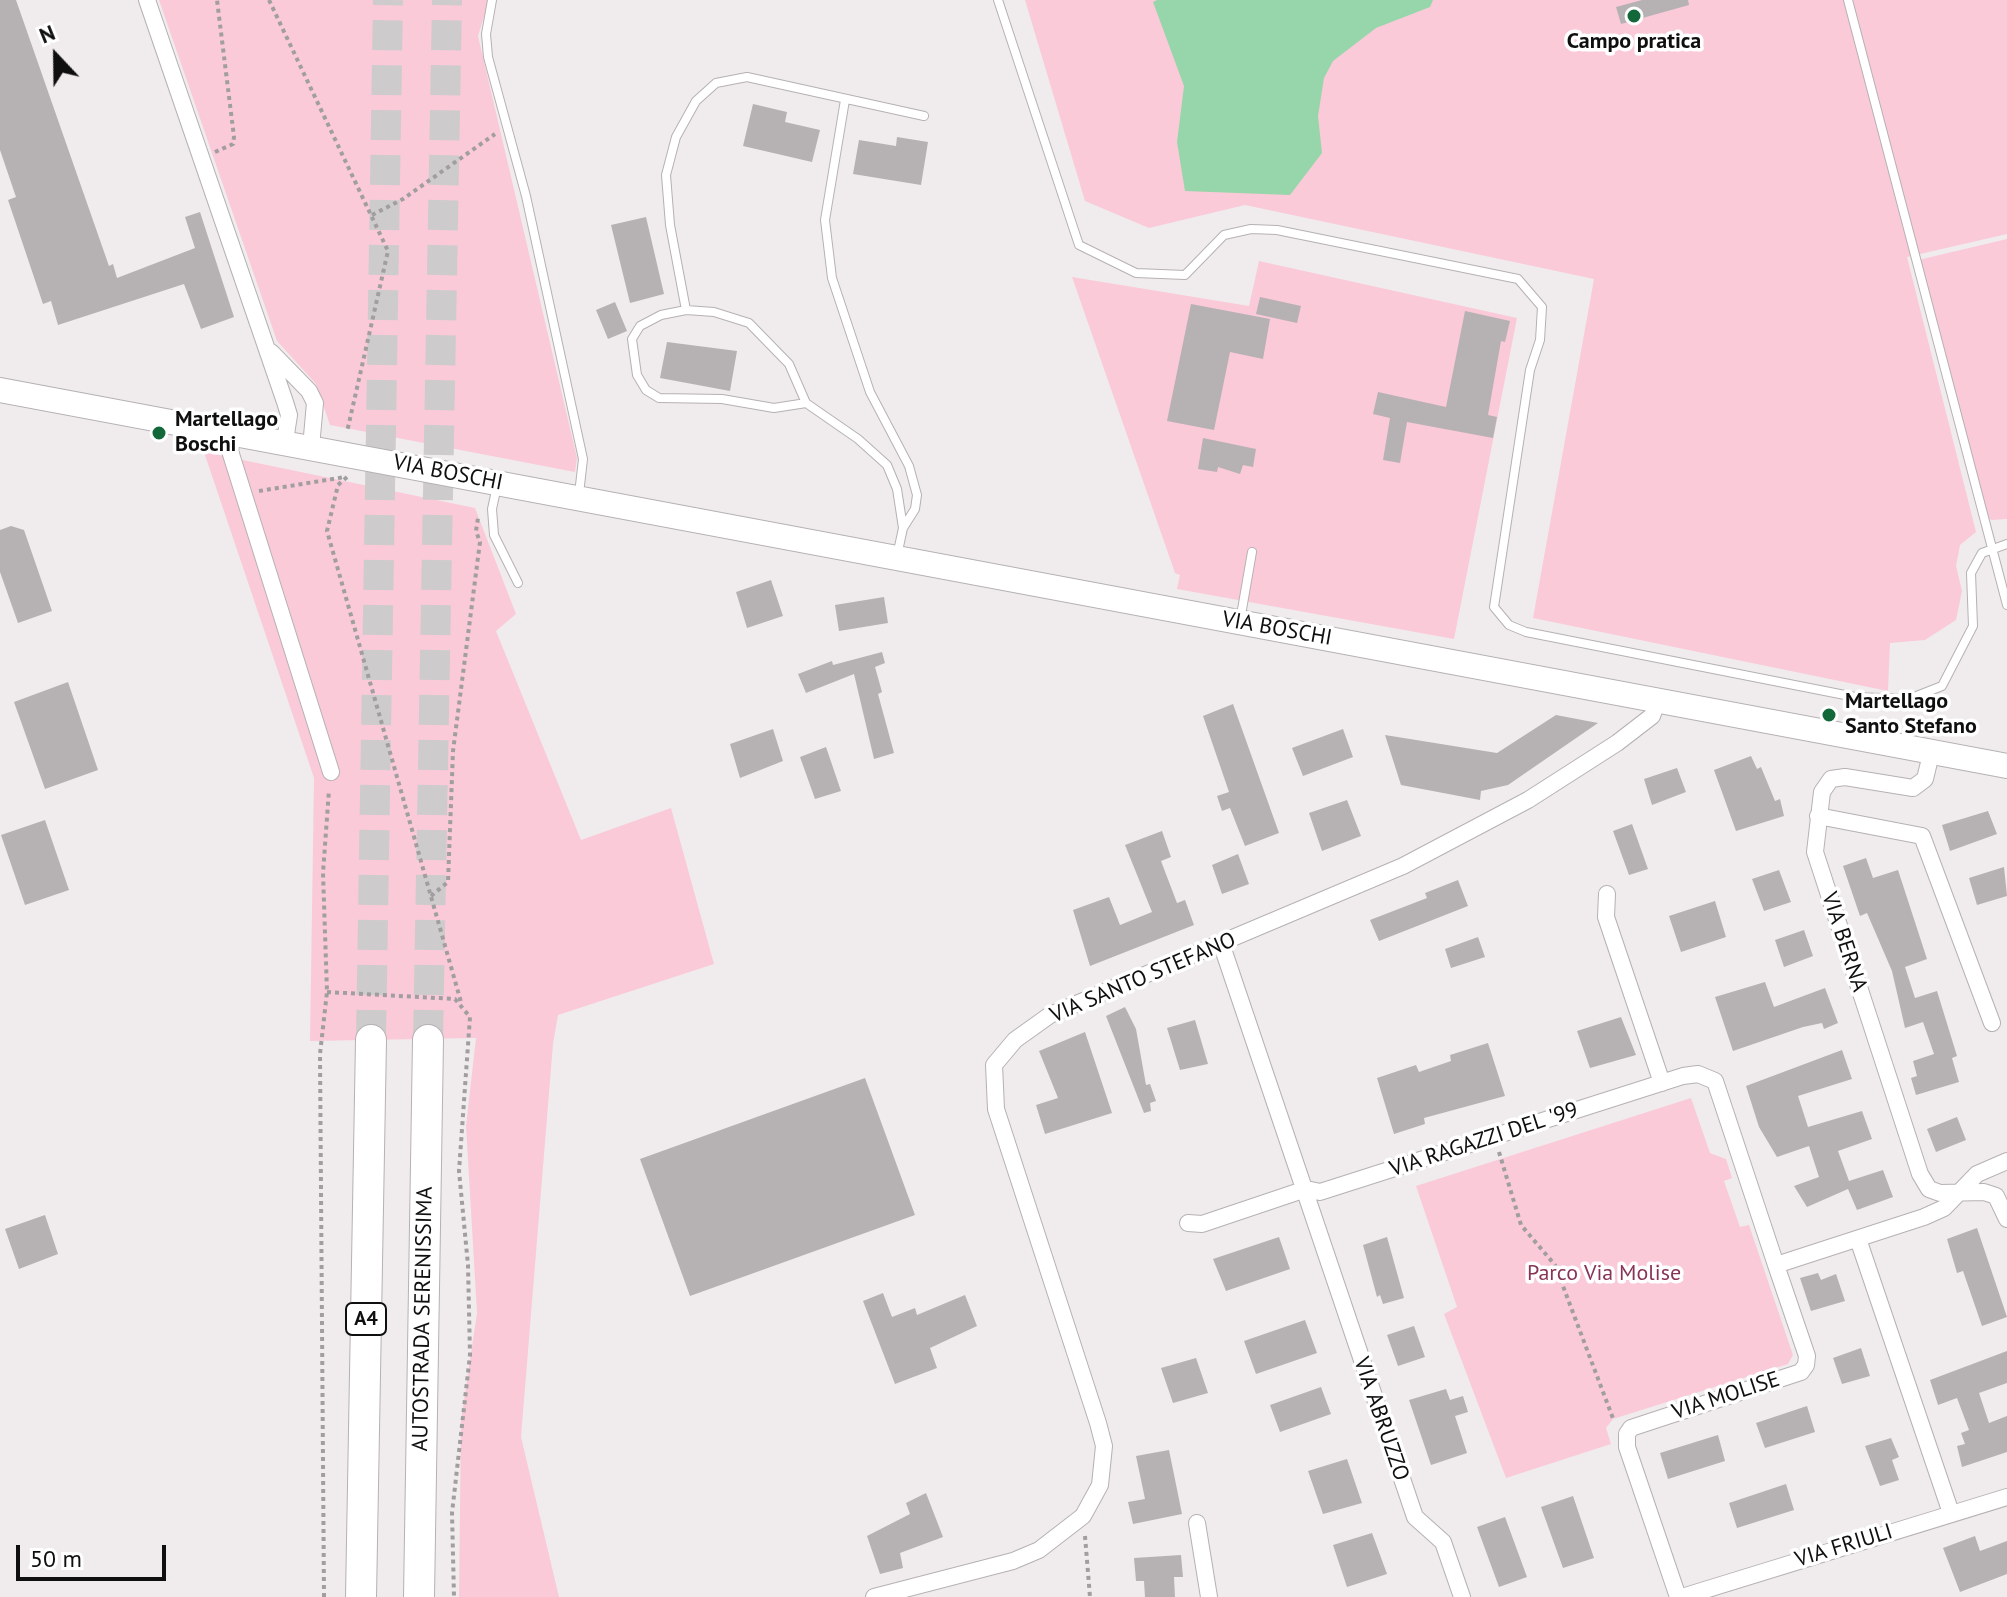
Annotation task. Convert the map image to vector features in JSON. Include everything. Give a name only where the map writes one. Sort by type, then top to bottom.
[{"type":"highway","name":"A4","points":[[361,1597],[371,1040]]},
{"type":"highway","name":"AUTOSTRADA SERENISSIMA","points":[[419,1597],[428,1040]]},
{"type":"main road","name":"VIA BOSCHI","points":[[0,390],[285,441],[493,493],[578,498],[1657,703],[2007,766]]},
{"type":"street","points":[[147,0],[289,415],[285,441]]},
{"type":"street","points":[[267,347],[309,391],[315,403],[311,447]]},
{"type":"street","points":[[233,432],[230,451],[331,772]]},
{"type":"street","name":"VIA SANTO STEFANO","points":[[874,1597],[1013,1561],[1049,1543],[1083,1516],[1100,1485],[1104,1446],[996,1109],[994,1065],[1015,1040],[1050,1015],[1403,866],[1528,800],[1617,743],[1652,716],[1657,703]]},
{"type":"street","name":"VIA BERNA","points":[[1931,754],[1925,779],[1913,788],[1845,777],[1831,779],[1822,792],[1815,852],[1920,1174],[1929,1189],[1940,1193],[1996,1196],[2007,1219]]},
{"type":"street","points":[[1818,816],[1922,836],[1992,1023]]},
{"type":"street","points":[[1607,894],[1606,917],[1662,1083]]},
{"type":"street","points":[[1221,943],[1298,1176],[1306,1189]]},
{"type":"street","name":"VIA RAGAZZI DEL '99","points":[[1188,1223],[1202,1224],[1306,1189],[1320,1192],[1698,1074],[1715,1081],[1719,1092]]},
{"type":"street","name":"VIA MOLISE","points":[[1627,1434],[1640,1423],[1801,1372],[1806,1365],[1807,1356],[1719,1092]]},
{"type":"street","points":[[1776,1265],[1944,1208],[1977,1174],[2007,1161]]},
{"type":"street","name":"VIA ABRUZZO","points":[[1306,1189],[1316,1231],[1415,1517],[1443,1542],[1462,1597]]},
{"type":"street","points":[[1858,1239],[1951,1513]]},
{"type":"street","points":[[1627,1434],[1627,1447],[1680,1597]]},
{"type":"street","name":"VIA FRIULI","points":[[1680,1597],[2007,1497]]},
{"type":"street","points":[[1197,1523],[1209,1597]]},
{"type":"lane","points":[[492,0],[486,34],[488,57],[526,196],[583,459],[584,472],[578,498]]},
{"type":"lane","points":[[998,0],[1079,245],[1136,273],[1185,275],[1224,235],[1251,229],[1277,230],[1518,279],[1542,307],[1540,340],[1530,370],[1494,607],[1509,625],[1526,632],[1855,697],[1909,699],[1942,686],[1973,626],[1971,573],[1982,553],[1994,546],[2007,544]]},
{"type":"lane","points":[[1848,0],[1994,546],[2007,605]]},
{"type":"lane","points":[[686,310],[670,225],[666,175],[676,137],[696,101],[716,83],[747,77],[924,116]]},
{"type":"lane","points":[[845,100],[825,220],[832,278],[870,392],[909,466],[917,495],[915,509],[903,528],[896,559]]},
{"type":"lane","points":[[806,403],[774,408],[722,399],[659,398],[646,390],[634,367],[632,339],[640,326],[661,315],[686,310],[714,312],[749,323],[789,364],[806,403],[858,439],[887,465],[897,489],[903,528]]},
{"type":"lane","points":[[493,493],[494,535],[518,583]]},
{"type":"lane","points":[[1240,622],[1252,552]]},
{"type":"path","points":[[202,159],[233,144],[217,0]]},
{"type":"path","points":[[269,0],[388,251],[346,435]]},
{"type":"path","points":[[371,215],[403,199],[507,127]]},
{"type":"path","points":[[244,494],[347,477],[360,479]]},
{"type":"path","points":[[347,477],[338,485],[327,531],[462,1004]]},
{"type":"path","points":[[431,896],[448,882],[453,751],[480,542],[477,520],[493,493]]},
{"type":"path","points":[[324,1597],[320,1054],[327,992],[323,873],[331,772]]},
{"type":"path","points":[[1501,1158],[1521,1225],[1555,1265],[1615,1424],[1627,1434]]},
{"type":"path","points":[[1083,1516],[1090,1597]]},
{"type":"path","points":[[454,1588],[457,1597]]},
{"type":"green space","points":[[159,0],[489,0],[478,36],[577,458],[575,472],[330,425],[316,384],[277,341]]},
{"type":"green space","points":[[1025,0],[2007,0],[2007,234],[1907,257],[1976,532],[1960,545],[1956,566],[1962,591],[1956,620],[1925,640],[1890,643],[1888,691],[1533,618],[1594,279],[1245,205],[1149,228],[1085,201]]},
{"type":"green space","points":[[2007,239],[2007,519],[1992,520],[1983,517],[1914,261]]},
{"type":"green space","points":[[1259,261],[1517,318],[1454,639],[1177,589],[1180,575],[1175,573],[1072,277],[1249,306]]},
{"type":"green space","points":[[204,452],[475,508],[516,614],[496,631],[581,840],[671,808],[714,964],[558,1015],[553,1044],[521,1437],[559,1597],[459,1597],[461,1421],[477,1313],[466,1126],[476,1038],[310,1041],[314,778]]},
{"type":"green space","name":"Parco Via Molise","points":[[1691,1098],[1710,1153],[1726,1159],[1732,1178],[1724,1181],[1740,1227],[1749,1225],[1793,1355],[1788,1364],[1613,1419],[1606,1428],[1611,1444],[1506,1478],[1444,1314],[1457,1307],[1416,1186]]},
{"type":"shaded area","points":[[1433,0],[1430,7],[1376,28],[1333,61],[1324,78],[1318,116],[1322,153],[1290,195],[1185,191],[1177,142],[1184,86],[1153,2]]},
{"type":"building","points":[[0,0],[16,0],[109,266],[113,264],[117,278],[195,248],[185,217],[200,212],[234,317],[201,329],[184,284],[58,325],[51,301],[43,304],[8,200],[16,197],[0,150]]},
{"type":"building","name":"Campo pratica","points":[[1642,0],[1688,0],[1689,5],[1621,24],[1616,7]]},
{"type":"building","points":[[753,104],[787,112],[785,122],[820,130],[812,162],[743,146]]},
{"type":"building","points":[[897,137],[928,142],[921,185],[853,174],[859,140],[896,146]]},
{"type":"building","points":[[646,217],[664,294],[630,303],[611,225]]},
{"type":"building","points":[[1260,297],[1301,306],[1297,323],[1256,314]]},
{"type":"building","points":[[615,302],[627,331],[608,339],[596,310]]},
{"type":"building","points":[[1191,304],[1270,319],[1263,359],[1230,352],[1214,430],[1167,421]]},
{"type":"building","points":[[1465,311],[1510,321],[1505,342],[1501,341],[1488,415],[1497,417],[1493,438],[1407,422],[1400,463],[1383,460],[1390,418],[1373,414],[1378,392],[1446,407]]},
{"type":"building","points":[[667,342],[737,351],[730,391],[660,378]]},
{"type":"building","points":[[1203,438],[1256,449],[1253,467],[1243,465],[1240,474],[1218,467],[1217,472],[1198,469]]},
{"type":"building","points":[[11,526],[24,530],[52,611],[18,623],[0,572],[0,530]]},
{"type":"building","points":[[771,580],[783,616],[747,628],[736,592]]},
{"type":"building","points":[[884,597],[888,623],[839,631],[835,605]]},
{"type":"building","points":[[882,652],[885,663],[875,667],[882,692],[878,694],[894,753],[874,759],[854,674],[806,693],[798,674],[832,661],[833,665]]},
{"type":"building","points":[[68,682],[98,770],[45,789],[14,702]]},
{"type":"building","points":[[1233,704],[1279,833],[1245,846],[1230,808],[1222,811],[1217,796],[1229,792],[1203,716]]},
{"type":"building","points":[[1556,715],[1598,723],[1508,785],[1481,791],[1480,800],[1401,785],[1385,735],[1497,753]]},
{"type":"building","points":[[773,729],[783,761],[740,778],[730,744]]},
{"type":"building","points":[[1343,729],[1353,757],[1303,776],[1292,748]]},
{"type":"building","points":[[826,747],[841,791],[815,799],[800,757]]},
{"type":"building","points":[[1751,756],[1757,769],[1761,767],[1775,801],[1780,799],[1784,816],[1736,831],[1714,770]]},
{"type":"building","points":[[1677,768],[1686,792],[1652,805],[1644,779]]},
{"type":"building","points":[[1347,800],[1361,836],[1322,851],[1309,813]]},
{"type":"building","points":[[1988,811],[1997,834],[1950,851],[1942,825]]},
{"type":"building","points":[[45,820],[69,890],[25,905],[1,835]]},
{"type":"building","points":[[1632,824],[1648,869],[1629,875],[1613,831]]},
{"type":"building","points":[[1162,831],[1171,857],[1161,861],[1177,903],[1185,900],[1194,925],[1090,966],[1073,910],[1109,897],[1120,925],[1152,912],[1125,845]]},
{"type":"building","points":[[1238,854],[1249,884],[1222,894],[1212,865]]},
{"type":"building","points":[[1866,858],[1873,878],[1898,870],[1927,959],[1905,967],[1915,998],[1937,991],[1957,1056],[1952,1058],[1959,1082],[1916,1095],[1911,1078],[1917,1076],[1913,1061],[1934,1054],[1923,1022],[1905,1028],[1892,971],[1867,913],[1860,916],[1843,866]]},
{"type":"building","points":[[2004,867],[2007,896],[1977,905],[1969,878]]},
{"type":"building","points":[[1779,870],[1791,902],[1764,911],[1752,879]]},
{"type":"building","points":[[1458,880],[1468,906],[1379,941],[1370,920],[1427,898],[1425,893]]},
{"type":"building","points":[[1715,901],[1726,937],[1681,952],[1669,916]]},
{"type":"building","points":[[1804,930],[1813,956],[1784,967],[1775,940]]},
{"type":"building","points":[[1478,937],[1485,957],[1451,968],[1445,949]]},
{"type":"building","points":[[1765,982],[1774,1007],[1825,988],[1838,1023],[1824,1029],[1822,1023],[1803,1027],[1733,1051],[1715,997]]},
{"type":"building","points":[[1125,1007],[1136,1029],[1146,1085],[1150,1084],[1156,1101],[1150,1103],[1151,1111],[1144,1113],[1106,1016]]},
{"type":"building","points":[[1621,1017],[1636,1055],[1590,1068],[1577,1031]]},
{"type":"building","points":[[1195,1020],[1208,1064],[1180,1070],[1167,1028]]},
{"type":"building","points":[[1085,1032],[1112,1113],[1045,1134],[1036,1105],[1058,1098],[1039,1051]]},
{"type":"building","points":[[1488,1043],[1505,1096],[1424,1118],[1425,1124],[1394,1134],[1377,1078],[1416,1065],[1419,1072],[1451,1061],[1450,1055]]},
{"type":"building","points":[[1842,1050],[1852,1079],[1798,1096],[1808,1127],[1862,1111],[1872,1139],[1838,1151],[1849,1181],[1883,1170],[1893,1197],[1857,1210],[1848,1189],[1807,1207],[1794,1186],[1819,1177],[1809,1146],[1777,1157],[1759,1127],[1746,1086]]},
{"type":"building","points":[[865,1078],[915,1215],[690,1296],[640,1159]]},
{"type":"building","points":[[1957,1117],[1966,1140],[1936,1152],[1927,1129]]},
{"type":"building","points":[[45,1215],[58,1254],[19,1269],[5,1229]]},
{"type":"building","points":[[1977,1228],[2007,1317],[1982,1326],[1963,1271],[1957,1273],[1947,1239]]},
{"type":"building","points":[[1279,1237],[1290,1269],[1226,1291],[1213,1259]]},
{"type":"building","points":[[1387,1237],[1404,1298],[1383,1304],[1380,1295],[1377,1297],[1363,1245]]},
{"type":"building","points":[[1818,1273],[1821,1280],[1836,1274],[1845,1301],[1811,1311],[1800,1278]]},
{"type":"building","points":[[883,1293],[892,1317],[915,1308],[917,1315],[965,1295],[977,1326],[930,1348],[937,1368],[895,1384],[863,1301]]},
{"type":"building","points":[[1305,1320],[1317,1353],[1256,1374],[1244,1341]]},
{"type":"building","points":[[1414,1326],[1425,1357],[1398,1366],[1387,1335]]},
{"type":"building","points":[[1861,1348],[1870,1376],[1842,1384],[1833,1358]]},
{"type":"building","points":[[2007,1351],[2007,1383],[1979,1393],[1989,1423],[2007,1416],[2007,1452],[1962,1467],[1957,1446],[1965,1444],[1961,1433],[1969,1430],[1957,1398],[1938,1405],[1930,1380]]},
{"type":"building","points":[[1196,1358],[1208,1393],[1173,1403],[1161,1368]]},
{"type":"building","points":[[1321,1387],[1331,1414],[1280,1432],[1270,1405]]},
{"type":"building","points":[[1446,1389],[1450,1400],[1463,1396],[1468,1412],[1455,1416],[1467,1453],[1431,1465],[1409,1400]]},
{"type":"building","points":[[1807,1406],[1815,1432],[1765,1448],[1756,1423]]},
{"type":"building","points":[[1718,1435],[1725,1461],[1668,1479],[1660,1453]]},
{"type":"building","points":[[1891,1438],[1899,1457],[1892,1460],[1899,1480],[1880,1486],[1865,1446]]},
{"type":"building","points":[[1169,1450],[1182,1514],[1133,1524],[1128,1502],[1145,1499],[1136,1456]]},
{"type":"building","points":[[1347,1459],[1362,1503],[1323,1514],[1308,1471]]},
{"type":"building","points":[[1786,1484],[1794,1510],[1737,1528],[1729,1503]]},
{"type":"building","points":[[926,1493],[943,1537],[900,1553],[903,1568],[880,1574],[867,1536],[910,1514],[906,1503]]},
{"type":"building","points":[[1573,1496],[1594,1558],[1563,1568],[1541,1507]]},
{"type":"building","points":[[1505,1517],[1527,1577],[1499,1587],[1477,1527]]},
{"type":"building","points":[[1372,1533],[1387,1574],[1347,1587],[1333,1545]]},
{"type":"building","points":[[1975,1536],[1980,1551],[2007,1541],[2007,1574],[1960,1592],[1943,1548]]},
{"type":"building","points":[[1181,1555],[1183,1577],[1174,1577],[1175,1597],[1145,1597],[1144,1581],[1136,1581],[1134,1558]]},
{"type":"tunnel","points":[[371,1040],[388,0]]},
{"type":"tunnel","points":[[428,1040],[447,0]]},
{"type":"place","name":"Campo pratica","points":[[1634,16]]},
{"type":"place","name":"Martellago Boschi","points":[[159,433]]},
{"type":"place","name":"Martellago Santo Stefano","points":[[1829,715]]}]
